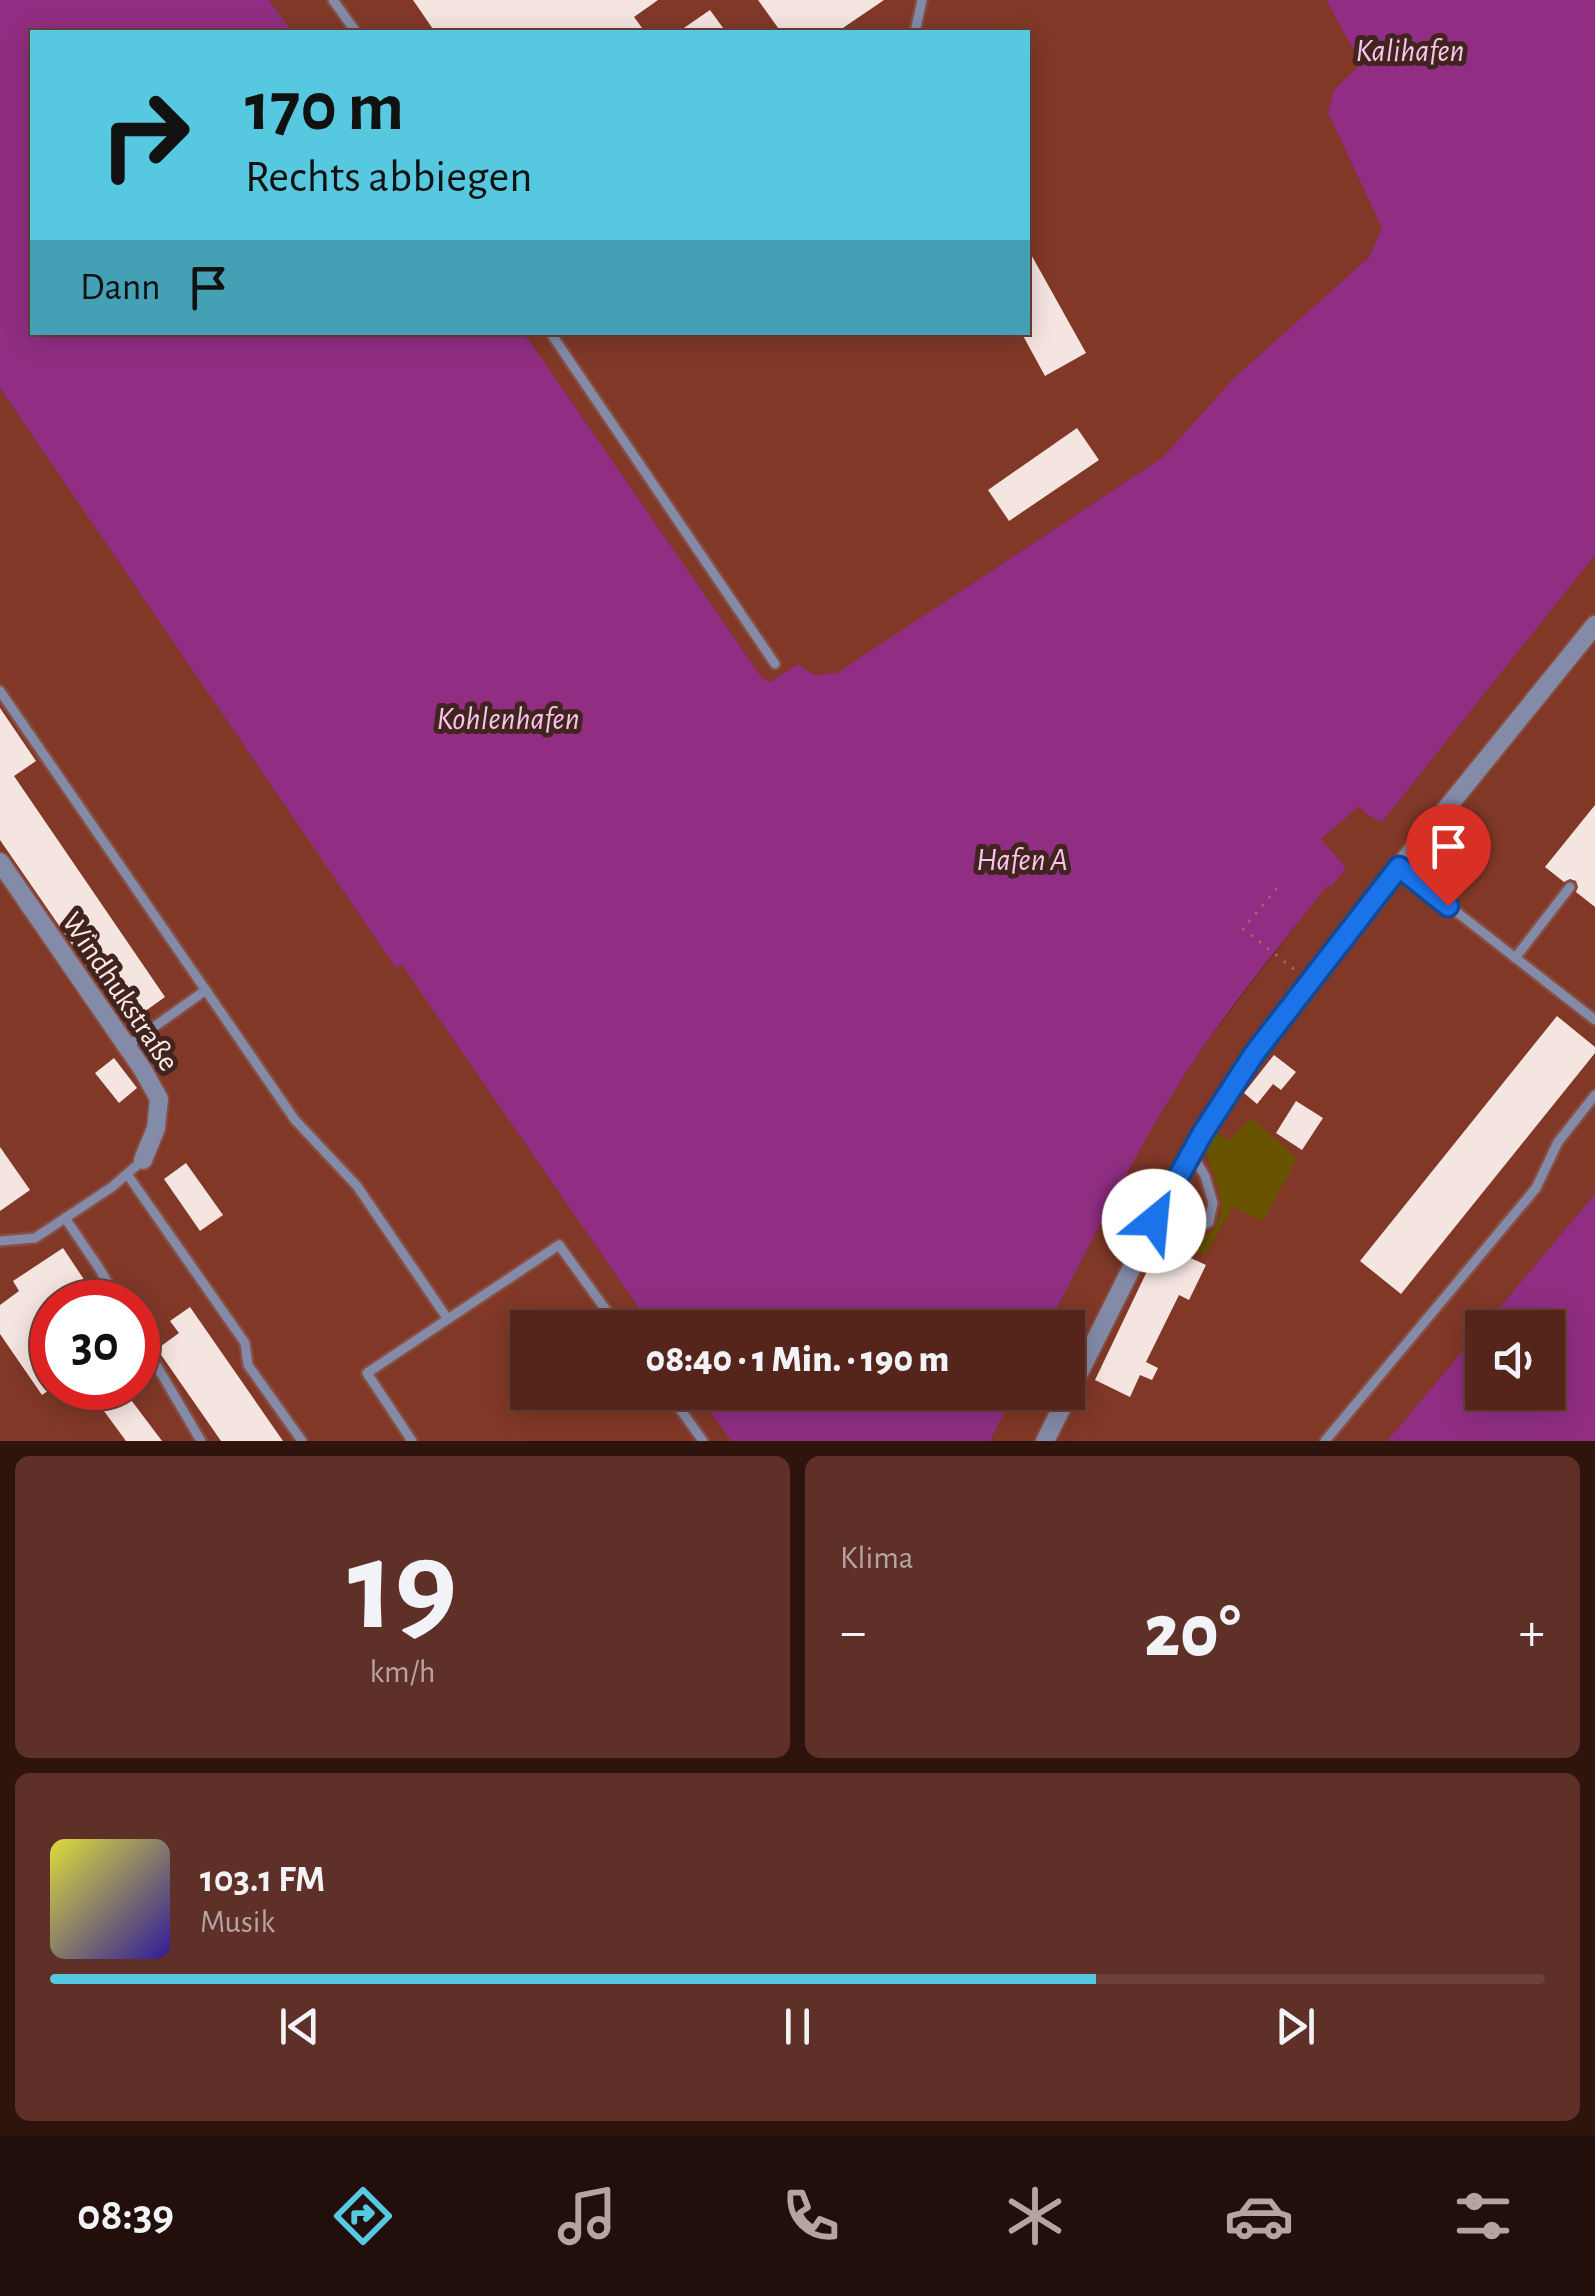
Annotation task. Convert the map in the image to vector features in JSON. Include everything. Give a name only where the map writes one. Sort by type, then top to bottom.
[{"type":"street","points":[[1045,1441],[1191,1152],[1254,1054],[1595,625]]},
{"type":"street","name":"Windhukstraße","points":[[0,862],[158,1099],[156,1128],[143,1160]]},
{"type":"lane","points":[[333,0],[355,30]]},
{"type":"lane","points":[[915,30],[922,0]]},
{"type":"lane","points":[[552,335],[775,664]]},
{"type":"lane","points":[[0,691],[295,1120],[357,1186],[447,1318]]},
{"type":"lane","points":[[1399,867],[1595,1020]]},
{"type":"lane","points":[[1515,958],[1570,887]]},
{"type":"lane","points":[[126,1046],[206,990]]},
{"type":"lane","points":[[1325,1441],[1536,1188],[1558,1142],[1595,1095]]},
{"type":"lane","points":[[1154,1221],[1176,1231],[1194,1231],[1209,1222],[1213,1203],[1205,1176],[1191,1152]]},
{"type":"lane","points":[[0,1241],[35,1238],[143,1160]]},
{"type":"lane","points":[[127,1174],[245,1343],[248,1364],[302,1441]]},
{"type":"lane","points":[[65,1218],[105,1280]]},
{"type":"lane","points":[[412,1441],[366,1373],[447,1318],[559,1246],[607,1310]]},
{"type":"lane","points":[[160,1371],[201,1441]]},
{"type":"lane","points":[[681,1410],[704,1441]]},
{"type":"path","points":[[1277,888],[1244,930],[1294,970]]},
{"type":"shaded area","points":[[269,0],[1326,0],[1361,65],[1334,90],[1328,113],[1382,228],[1369,257],[1234,378],[1162,458],[837,673],[814,675],[798,664],[770,682],[762,678],[525,335],[1030,335],[1030,30],[291,30]]},
{"type":"shaded area","points":[[0,388],[396,967],[402,964],[640,1310],[510,1310],[510,1410],[709,1410],[731,1441],[0,1441]]},
{"type":"shaded area","points":[[1595,555],[1595,1194],[1497,1310],[1465,1310],[1465,1348],[1387,1441],[990,1441],[1006,1410],[1085,1410],[1085,1310],[1056,1310],[1137,1152],[1184,1075],[1327,885],[1320,839],[1359,805],[1382,822]]},
{"type":"shaded area","points":[[1251,1118],[1297,1159],[1263,1221],[1233,1207],[1205,1255],[1188,1247],[1210,1232],[1220,1216],[1220,1197],[1208,1144],[1214,1132],[1229,1140]]},
{"type":"water","points":[[0,0],[269,0],[291,30],[30,30],[30,335],[525,335],[762,678],[770,682],[798,664],[814,675],[837,673],[1162,458],[1234,378],[1369,257],[1382,228],[1328,113],[1334,90],[1361,64],[1326,0],[1595,0],[1595,555],[1382,822],[1359,806],[1321,839],[1346,868],[1331,887],[1327,886],[1253,980],[1183,1077],[1129,1169],[1056,1310],[640,1310],[402,965],[396,968],[0,388]]},
{"type":"water","points":[[1595,1194],[1595,1441],[1387,1441],[1465,1348],[1465,1410],[1565,1410],[1565,1310],[1497,1310]]},
{"type":"water","points":[[709,1410],[1006,1410],[990,1441],[731,1441]]},
{"type":"building","points":[[413,0],[658,0],[634,17],[644,30],[434,30]]},
{"type":"building","points":[[758,0],[884,0],[840,30],[780,30]]},
{"type":"building","points":[[710,10],[725,30],[681,30]]},
{"type":"building","points":[[1030,253],[1086,353],[1045,376],[1023,335],[1030,335]]},
{"type":"building","points":[[1077,428],[1099,460],[1009,521],[988,490]]},
{"type":"building","points":[[0,708],[36,761],[14,776],[165,997],[127,1024],[0,840]]},
{"type":"building","points":[[1595,805],[1595,907],[1576,892],[1576,881],[1564,882],[1545,867]]},
{"type":"building","points":[[1557,1016],[1595,1047],[1595,1053],[1401,1294],[1360,1261]]},
{"type":"building","points":[[1274,1055],[1296,1072],[1281,1090],[1273,1084],[1257,1104],[1244,1093]]},
{"type":"building","points":[[114,1058],[137,1088],[119,1103],[95,1073]]},
{"type":"building","points":[[1296,1101],[1323,1118],[1302,1150],[1276,1133]]},
{"type":"building","points":[[0,1147],[30,1190],[0,1211]]},
{"type":"building","points":[[186,1163],[223,1215],[200,1231],[164,1179]]},
{"type":"building","points":[[1160,1244],[1206,1265],[1189,1300],[1179,1295],[1146,1362],[1158,1368],[1152,1380],[1140,1375],[1130,1397],[1095,1380]]},
{"type":"building","points":[[63,1248],[84,1280],[30,1280],[30,1378],[0,1334],[0,1305],[19,1291],[13,1281]]},
{"type":"building","points":[[190,1307],[283,1441],[221,1441],[160,1353],[160,1347],[179,1333],[170,1321]]},
{"type":"building","points":[[103,1410],[139,1410],[162,1441],[126,1441]]},
{"type":"route","points":[[1154,1221],[1202,1134],[1254,1054],[1399,867],[1448,906]]},
{"type":"water label","name":"Kalihafen","points":[[1410,51]]},
{"type":"water label","name":"Kohlenhafen","points":[[508,719]]},
{"type":"water label","name":"Hafen A","points":[[1022,860]]}]
